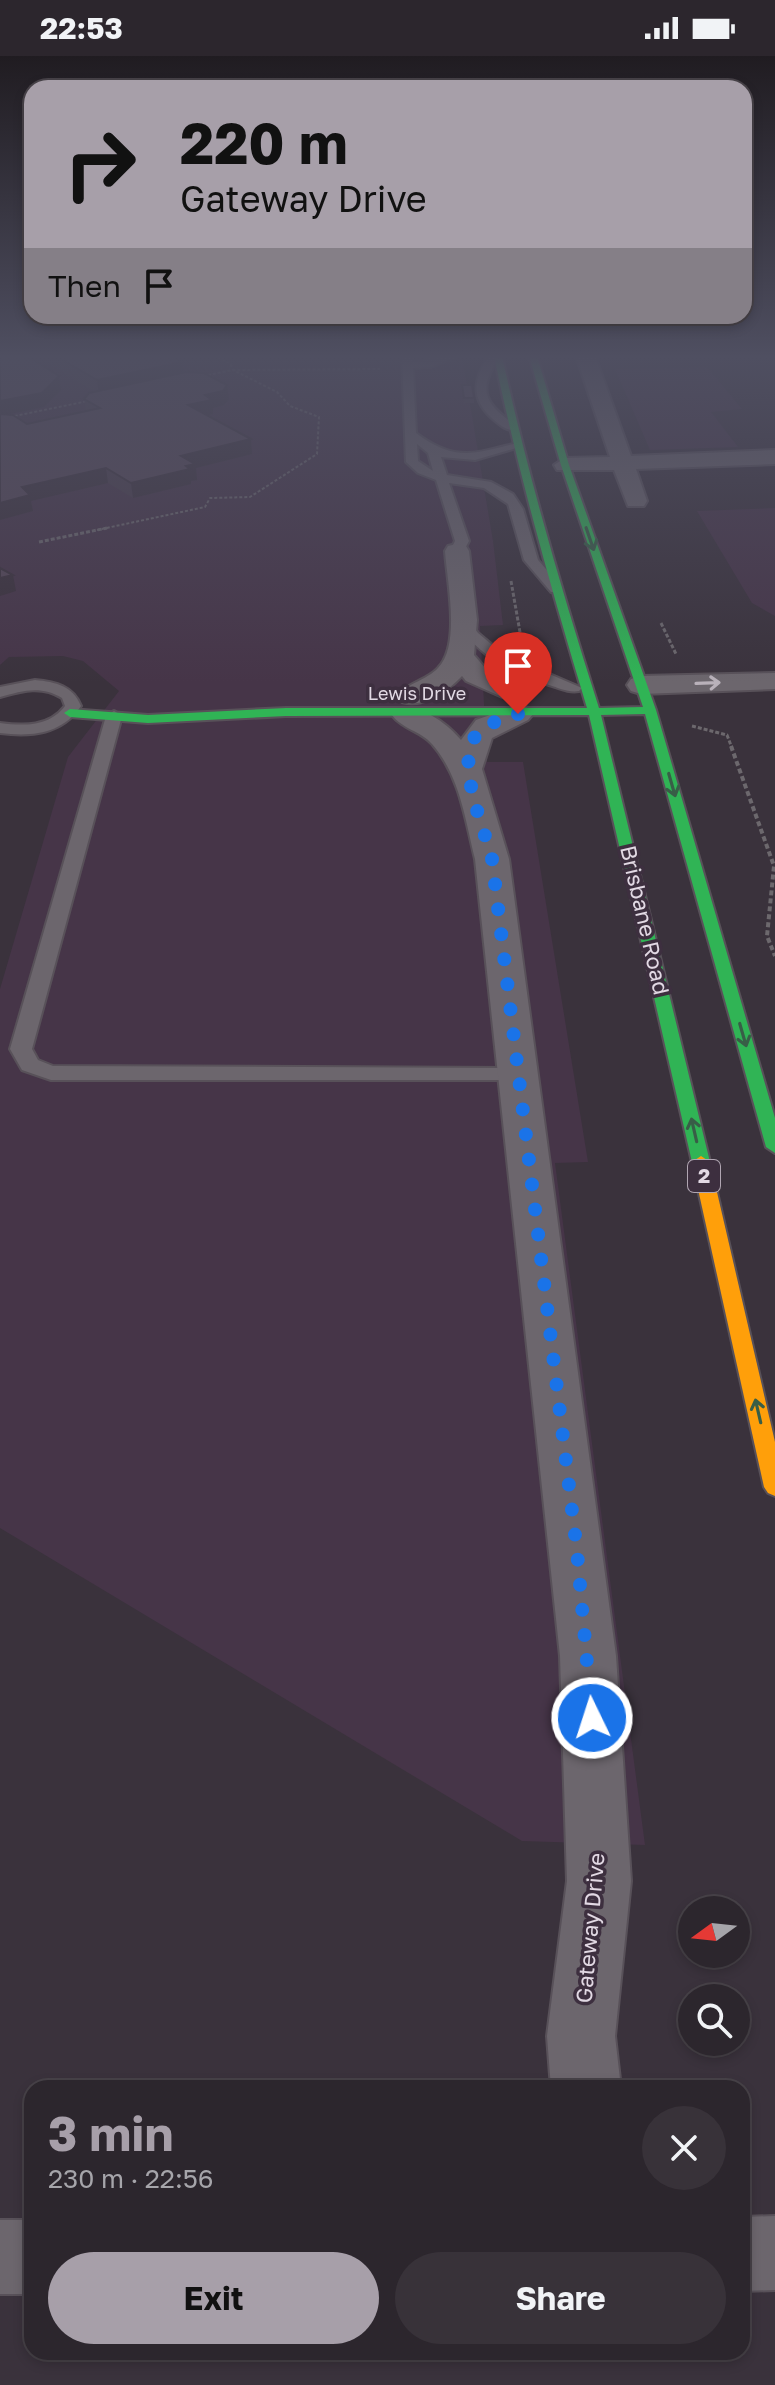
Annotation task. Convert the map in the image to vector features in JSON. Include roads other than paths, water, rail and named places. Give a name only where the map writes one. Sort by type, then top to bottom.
[{"type":"main road","name":"Brisbane Road","points":[[522,465],[556,589],[595,712],[643,905],[775,1487]]},
{"type":"main road","points":[[565,465],[640,694],[775,1147]]},
{"type":"main road","name":"Lewis Drive","points":[[70,713],[148,719],[514,702],[588,687]]},
{"type":"main road","name":"Lewis Drive","points":[[409,706],[457,693],[595,712],[640,694]]},
{"type":"street","points":[[565,465],[571,465]]},
{"type":"street","points":[[622,465],[636,501]]},
{"type":"street","points":[[409,706],[437,684],[460,657],[463,622],[457,551]]},
{"type":"street","points":[[460,657],[476,675],[514,702],[475,736],[467,769]]},
{"type":"street","points":[[688,696],[775,681]]},
{"type":"street","points":[[640,694],[775,706]]},
{"type":"street","name":"Gateway Drive","points":[[409,706],[440,734],[467,769],[492,859],[577,1551],[592,1718],[599,1881],[581,2036],[585,2080]]},
{"type":"street","points":[[750,2254],[775,2253]]},
{"type":"street","points":[[0,2257],[24,2257]]},
{"type":"lane","points":[[415,465],[421,471],[491,487],[511,498],[528,553],[556,589]]},
{"type":"lane","points":[[438,465],[462,541],[457,551]]},
{"type":"lane","points":[[463,622],[477,642],[501,659],[588,687]]},
{"type":"lane","points":[[0,692],[29,685],[53,687],[73,700],[70,713],[40,728],[0,728]]},
{"type":"lane","points":[[114,716],[21,1049],[30,1065],[51,1073],[519,1075]]}]
